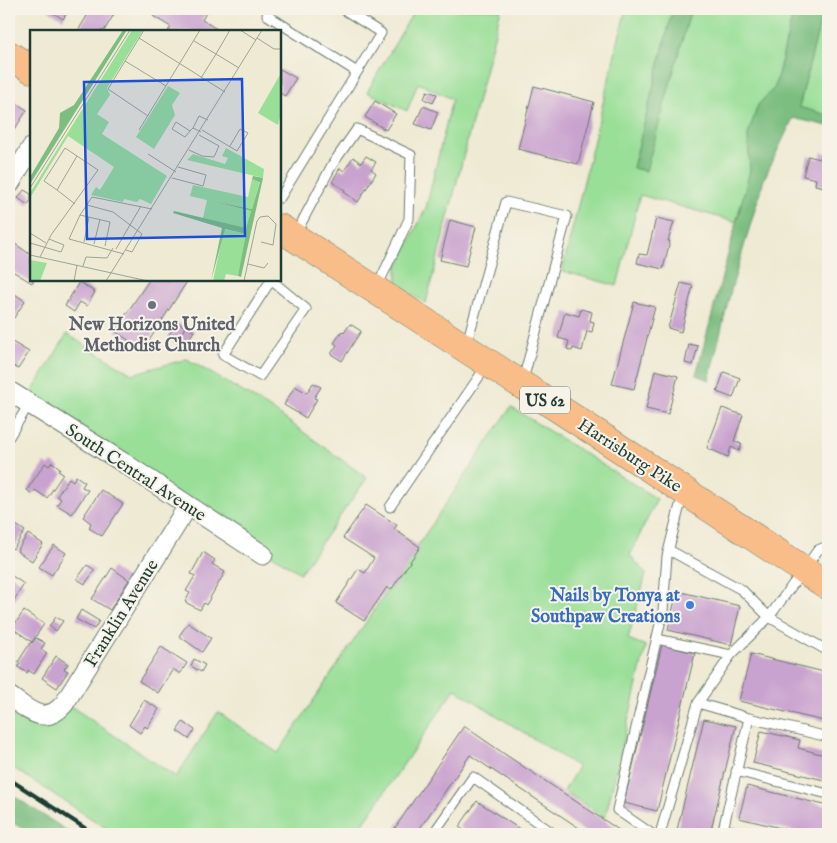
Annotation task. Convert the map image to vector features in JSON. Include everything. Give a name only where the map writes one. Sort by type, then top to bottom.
[{"type":"main road","points":[[9,55],[30,68]]},
{"type":"main road","name":"Harrisburg Pike","points":[[287,233],[522,384],[828,586]]},
{"type":"street","points":[[9,185],[30,150]]},
{"type":"street","name":"South Central Avenue","points":[[9,391],[124,463],[263,555]]},
{"type":"street","name":"Franklin Avenue","points":[[9,696],[35,714],[42,716],[58,711],[188,506]]},
{"type":"lane","points":[[271,9],[267,15],[357,72]]},
{"type":"lane","points":[[281,196],[381,33],[343,9]]},
{"type":"lane","points":[[287,233],[357,129],[411,154],[409,219],[376,290]]},
{"type":"lane","points":[[466,348],[506,202],[567,216],[522,384]]},
{"type":"lane","points":[[270,281],[223,354],[260,376],[306,309],[272,281]]},
{"type":"lane","points":[[390,507],[488,363]]},
{"type":"lane","points":[[9,437],[29,404]]},
{"type":"lane","points":[[652,834],[618,810],[663,611],[667,556],[684,491]]},
{"type":"lane","points":[[660,834],[698,703],[731,655],[770,617],[818,550],[825,547],[828,548]]},
{"type":"lane","points":[[669,550],[742,590],[770,617],[828,651]]},
{"type":"lane","points":[[657,639],[731,655]]},
{"type":"lane","points":[[698,703],[749,718],[828,737]]},
{"type":"lane","points":[[747,834],[722,831],[749,718]]},
{"type":"lane","points":[[736,771],[828,794]]},
{"type":"lane","points":[[432,834],[473,777],[554,834]]},
{"type":"green space","points":[[415,9],[501,9],[426,303],[408,293],[397,283],[397,267],[426,208],[452,99],[418,83],[407,111],[367,92]]},
{"type":"green space","points":[[626,9],[673,9],[633,168],[645,171],[691,9],[794,9],[775,87],[758,105],[748,135],[750,171],[736,222],[640,195],[617,286],[562,271]]},
{"type":"green space","points":[[673,9],[691,9],[646,171],[633,168]]},
{"type":"green space","points":[[794,9],[823,9],[799,107],[828,115],[828,126],[793,118],[764,179],[731,290],[709,380],[696,375],[750,171],[748,135],[758,105],[775,87]]},
{"type":"green space","points":[[823,9],[828,9],[828,115],[799,108]]},
{"type":"green space","points":[[67,334],[132,374],[187,359],[270,408],[367,478],[300,573],[29,397]]},
{"type":"green space","points":[[511,407],[657,499],[630,555],[646,574],[628,639],[646,646],[605,818],[564,791],[578,767],[455,689],[356,834],[115,834],[9,765],[9,706],[72,707],[176,777],[218,712],[278,753]]},
{"type":"green space","points":[[9,793],[72,834],[30,834],[9,820]]},
{"type":"building","points":[[47,9],[69,9],[63,19]]},
{"type":"building","points":[[91,9],[117,9],[105,30],[79,30]]},
{"type":"building","points":[[157,9],[211,9],[209,12],[207,11],[202,20],[218,30],[169,30],[171,27],[153,16]]},
{"type":"building","points":[[281,70],[296,78],[285,96],[281,94]]},
{"type":"building","points":[[534,86],[594,102],[578,164],[518,149]]},
{"type":"building","points":[[427,91],[437,94],[433,103],[424,99]]},
{"type":"building","points":[[11,100],[27,110],[9,138],[9,103]]},
{"type":"building","points":[[375,101],[396,114],[386,130],[365,117]]},
{"type":"building","points":[[423,106],[438,112],[431,130],[415,124]]},
{"type":"building","points":[[822,152],[828,154],[828,188],[815,185],[816,179],[803,176],[808,156],[820,159]]},
{"type":"building","points":[[366,156],[376,162],[371,169],[376,173],[358,202],[344,192],[345,190],[332,182],[340,168],[344,171],[353,157],[361,163]]},
{"type":"building","points":[[24,190],[30,193],[28,205],[18,198]]},
{"type":"building","points":[[656,218],[674,222],[668,241],[670,241],[663,269],[637,263],[639,254],[647,255]]},
{"type":"building","points":[[450,220],[476,227],[466,266],[440,260]]},
{"type":"building","points":[[11,241],[30,254],[30,281],[33,281],[32,283],[9,269],[9,244]]},
{"type":"building","name":"New Horizons United Methodist Church","points":[[148,281],[187,281],[143,350],[115,331]]},
{"type":"building","points":[[79,282],[95,292],[87,306],[80,302],[74,312],[65,306]]},
{"type":"building","points":[[681,283],[693,286],[681,332],[668,328]]},
{"type":"building","points":[[12,292],[25,301],[14,318],[9,315],[9,297]]},
{"type":"building","points":[[634,302],[655,307],[634,389],[612,384]]},
{"type":"building","points":[[581,309],[592,312],[590,321],[594,322],[592,332],[587,331],[582,351],[573,348],[572,351],[567,349],[569,341],[558,338],[565,312],[579,316]]},
{"type":"building","points":[[177,322],[194,331],[184,347],[168,336]]},
{"type":"building","points":[[350,324],[361,331],[342,361],[331,354],[337,345],[334,343],[342,331],[344,333]]},
{"type":"building","points":[[9,340],[29,352],[18,369],[9,363]]},
{"type":"building","points":[[689,344],[698,346],[693,365],[685,363]]},
{"type":"building","points":[[655,370],[678,376],[668,414],[646,409]]},
{"type":"building","points":[[724,372],[740,378],[733,398],[717,392]]},
{"type":"building","points":[[313,383],[321,387],[314,398],[317,399],[306,418],[284,405],[295,386],[307,393]]},
{"type":"building","points":[[722,408],[743,415],[734,441],[742,444],[739,451],[731,447],[728,457],[707,448]]},
{"type":"building","points":[[52,462],[60,468],[58,471],[63,474],[47,498],[35,490],[32,494],[27,490],[45,463],[49,466]]},
{"type":"building","points":[[76,476],[85,482],[82,487],[88,490],[72,514],[57,505],[61,499],[57,496],[69,478],[73,481]]},
{"type":"building","points":[[101,490],[123,504],[102,536],[89,528],[91,523],[83,517]]},
{"type":"building","points":[[366,505],[397,525],[394,529],[420,547],[391,590],[387,587],[364,621],[336,603],[358,569],[365,573],[374,558],[343,538]]},
{"type":"building","points":[[9,520],[25,531],[13,549],[9,546]]},
{"type":"building","points":[[28,534],[43,544],[32,561],[17,551]]},
{"type":"building","points":[[54,545],[66,553],[52,575],[39,567]]},
{"type":"building","points":[[203,552],[215,560],[212,564],[225,572],[206,605],[204,603],[200,610],[185,602],[190,593],[186,591],[195,576],[191,574]]},
{"type":"building","points":[[87,565],[95,570],[85,584],[77,579]]},
{"type":"building","points":[[112,568],[129,580],[110,610],[92,599]]},
{"type":"building","points":[[9,574],[24,584],[13,602],[9,600]]},
{"type":"building","points":[[677,591],[740,606],[731,645],[668,630]]},
{"type":"building","points":[[81,610],[99,621],[94,629],[76,619]]},
{"type":"building","points":[[24,611],[44,624],[32,642],[12,628]]},
{"type":"building","points":[[56,617],[63,621],[56,631],[49,626]]},
{"type":"building","points":[[188,623],[211,638],[202,652],[179,636]]},
{"type":"building","points":[[36,638],[45,643],[41,649],[47,653],[34,674],[28,670],[27,673],[18,667],[20,663],[18,662],[31,642]]},
{"type":"building","points":[[662,645],[695,653],[657,811],[624,803]]},
{"type":"building","points":[[161,647],[187,663],[180,674],[173,669],[158,693],[139,681]]},
{"type":"building","points":[[751,654],[828,673],[828,722],[739,701]]},
{"type":"building","points":[[56,656],[68,664],[64,669],[68,671],[57,688],[42,678]]},
{"type":"building","points":[[194,659],[205,665],[201,672],[191,666]]},
{"type":"building","points":[[144,700],[159,709],[147,728],[145,726],[140,733],[129,725]]},
{"type":"building","points":[[704,719],[736,726],[710,834],[676,834]]},
{"type":"building","points":[[183,722],[195,730],[189,739],[177,731]]},
{"type":"building","points":[[464,726],[625,834],[588,834],[470,755],[416,834],[391,834]]},
{"type":"building","points":[[761,731],[800,740],[798,748],[828,756],[828,781],[753,763]]},
{"type":"building","points":[[747,786],[828,806],[828,834],[806,834],[739,818]]},
{"type":"building","points":[[477,801],[527,834],[470,834],[459,827]]},
{"type":"railway","points":[[9,779],[94,834]]},
{"type":"place","name":"New Horizons United Methodist Church","points":[[152,305]]},
{"type":"place","name":"Nails by Tonya at Southpaw Creations","points":[[690,605]]}]
